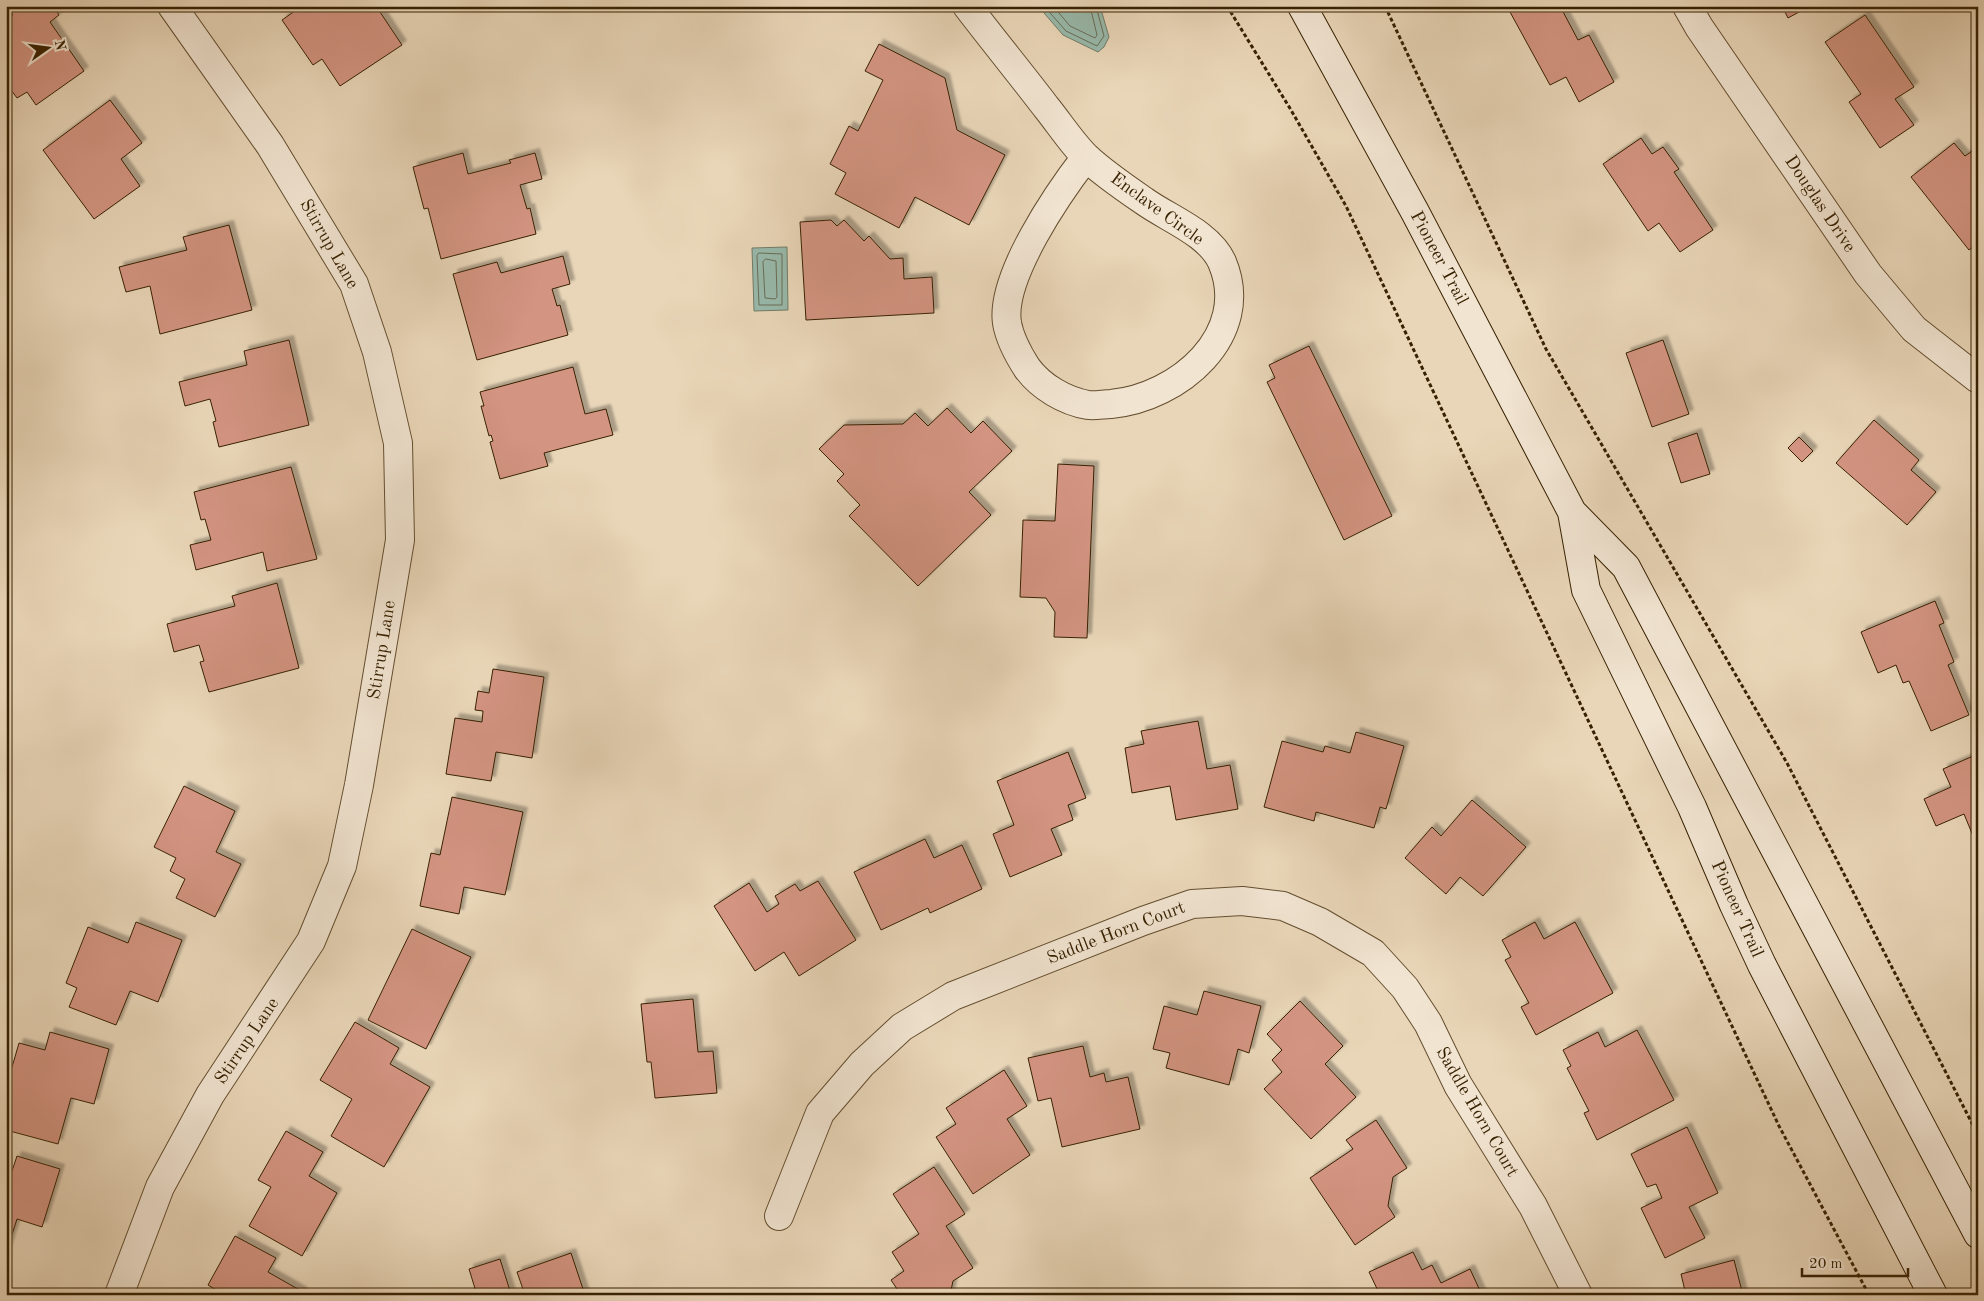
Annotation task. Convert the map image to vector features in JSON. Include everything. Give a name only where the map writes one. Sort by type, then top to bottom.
[{"type":"street","name":"Stirrup Lane","points":[[120,1295],[160,1187],[210,1095],[311,941],[342,866],[359,785],[400,540],[398,443],[377,352],[354,284],[270,145],[172,6]]},
{"type":"street","name":"Enclave Circle","points":[[967,6],[1086,157],[1144,202],[1203,239],[1222,261],[1228,285],[1230,310],[1220,336],[1205,359],[1159,392],[1125,402],[1089,405],[1062,397],[1033,376],[1015,350],[1007,321],[1010,290],[1026,252],[1061,189],[1086,157]]},
{"type":"street","name":"Pioneer Trail","points":[[1302,6],[1419,221],[1572,512],[1626,566],[1978,1234]]},
{"type":"street","name":"Douglas Drive","points":[[1687,6],[1699,27],[1868,274],[1914,328],[1978,379]]},
{"type":"street","name":"Pioneer Trail","points":[[1572,512],[1586,590],[1692,806],[1762,965],[1933,1295]]},
{"type":"street","name":"Saddle Horn Court","points":[[779,1216],[820,1113],[862,1064],[902,1027],[953,996],[1143,921],[1192,904],[1242,901],[1284,906],[1320,922],[1374,953],[1405,988],[1428,1023],[1458,1085],[1533,1206],[1578,1295]]},
{"type":"path","points":[[1227,6],[1291,110],[1346,206],[1779,1126],[1869,1295]]},
{"type":"path","points":[[1385,6],[1546,349],[1787,763],[1978,1135]]},
{"type":"water","points":[[1038,6],[1100,6],[1109,37],[1104,47],[1098,52],[1063,35]]},
{"type":"water","points":[[787,247],[788,310],[754,311],[752,248]]},
{"type":"building","points":[[6,6],[53,6],[59,15],[50,22],[84,71],[36,105],[27,92],[17,98],[6,83],[6,20],[13,15]]},
{"type":"building","points":[[302,6],[376,6],[402,45],[340,86],[322,59],[313,65],[282,20]]},
{"type":"building","points":[[1520,6],[1560,6],[1578,40],[1589,35],[1614,82],[1579,102],[1566,77],[1550,85],[1510,12]]},
{"type":"building","points":[[1782,6],[1810,6],[1788,18]]},
{"type":"building","points":[[1865,15],[1914,87],[1895,99],[1914,125],[1880,148],[1849,102],[1861,94],[1825,42]]},
{"type":"building","points":[[879,44],[945,78],[957,130],[1005,155],[969,225],[915,197],[899,228],[835,194],[846,173],[830,164],[849,126],[858,131],[883,80],[865,71]]},
{"type":"building","points":[[110,100],[142,143],[121,159],[140,186],[94,219],[43,150]]},
{"type":"building","points":[[1641,138],[1652,154],[1663,147],[1679,169],[1674,172],[1713,230],[1680,252],[1659,223],[1648,231],[1603,164]]},
{"type":"building","points":[[1954,143],[1965,156],[1978,147],[1978,243],[1969,250],[1911,177]]},
{"type":"building","points":[[463,153],[468,174],[511,163],[509,160],[535,153],[542,179],[520,185],[527,209],[530,208],[536,234],[441,259],[428,208],[424,209],[413,167]]},
{"type":"building","points":[[831,220],[837,226],[844,220],[864,241],[869,236],[890,259],[903,258],[904,279],[932,277],[934,313],[806,320],[800,222]]},
{"type":"building","points":[[229,225],[252,310],[160,334],[150,286],[126,292],[119,267],[187,250],[183,237]]},
{"type":"building","points":[[563,256],[570,284],[552,289],[557,306],[560,305],[568,335],[477,360],[453,274],[497,262],[501,273]]},
{"type":"building","points":[[289,340],[309,425],[219,447],[213,422],[216,421],[210,399],[185,406],[179,382],[247,365],[244,351]]},
{"type":"building","points":[[1663,340],[1689,414],[1652,427],[1626,353]]},
{"type":"building","points":[[1309,346],[1392,516],[1344,540],[1267,382],[1275,378],[1269,365]]},
{"type":"building","points":[[573,367],[585,414],[606,409],[613,435],[544,453],[548,466],[500,479],[490,442],[493,441],[491,435],[489,436],[481,406],[484,406],[480,392]]},
{"type":"building","points":[[947,408],[971,433],[983,421],[1012,451],[969,492],[991,515],[918,586],[849,516],[860,505],[837,481],[844,474],[819,449],[844,425],[903,424],[915,413],[928,426]]},
{"type":"building","points":[[1874,420],[1919,460],[1911,470],[1936,492],[1907,525],[1836,463]]},
{"type":"building","points":[[1697,433],[1710,474],[1681,483],[1668,443]]},
{"type":"building","points":[[1799,437],[1813,451],[1802,462],[1788,448]]},
{"type":"building","points":[[1058,464],[1094,466],[1087,638],[1054,637],[1055,612],[1046,598],[1020,597],[1023,520],[1055,521]]},
{"type":"building","points":[[291,467],[317,559],[267,571],[263,552],[196,570],[190,545],[211,540],[205,519],[201,520],[194,492]]},
{"type":"building","points":[[277,583],[299,668],[209,692],[200,662],[204,661],[199,645],[174,652],[167,624],[235,606],[232,596]]},
{"type":"building","points":[[1935,601],[1944,623],[1939,625],[1954,662],[1948,665],[1969,715],[1931,731],[1909,681],[1903,683],[1896,665],[1878,673],[1861,632]]},
{"type":"building","points":[[493,669],[544,677],[532,758],[496,752],[491,781],[446,774],[455,718],[482,722],[483,711],[475,710],[478,691],[489,693]]},
{"type":"building","points":[[1198,721],[1207,769],[1230,765],[1238,809],[1176,820],[1170,786],[1132,793],[1125,748],[1144,744],[1141,731]]},
{"type":"building","points":[[1356,732],[1404,746],[1386,809],[1380,807],[1374,828],[1316,812],[1314,821],[1264,807],[1282,741],[1323,752],[1325,746],[1350,753]]},
{"type":"building","points":[[1068,752],[1086,798],[1068,805],[1073,820],[1051,829],[1062,855],[1010,877],[993,834],[1014,825],[997,781]]},
{"type":"building","points":[[1978,754],[1978,848],[1964,814],[1936,826],[1924,799],[1951,787],[1943,769]]},
{"type":"building","points":[[184,786],[235,811],[216,852],[241,864],[215,917],[176,898],[185,879],[170,871],[176,858],[154,847]]},
{"type":"building","points":[[452,797],[523,812],[505,895],[464,887],[459,914],[420,906],[431,853],[440,855]]},
{"type":"building","points":[[1472,800],[1526,847],[1483,896],[1460,877],[1446,894],[1405,858],[1432,827],[1441,836]]},
{"type":"building","points":[[925,839],[934,858],[962,845],[982,889],[930,913],[928,908],[881,930],[854,872]]},
{"type":"building","points":[[818,881],[856,940],[799,976],[784,952],[755,971],[714,906],[749,883],[767,912],[779,904],[775,896],[795,884],[800,891]]},
{"type":"building","points":[[136,922],[182,940],[158,1002],[130,991],[116,1025],[69,1007],[77,988],[66,983],[88,927],[128,943]]},
{"type":"building","points":[[1535,922],[1544,939],[1575,922],[1613,993],[1536,1035],[1521,1007],[1529,1003],[1505,960],[1511,957],[1502,940]]},
{"type":"building","points":[[412,929],[471,957],[426,1049],[368,1020]]},
{"type":"building","points":[[1204,991],[1261,1006],[1249,1053],[1238,1049],[1229,1085],[1166,1068],[1170,1053],[1153,1049],[1164,1006],[1197,1015]]},
{"type":"building","points":[[693,999],[698,1052],[713,1051],[717,1093],[655,1098],[651,1062],[647,1062],[641,1004]]},
{"type":"building","points":[[1300,1001],[1343,1046],[1325,1064],[1356,1097],[1311,1139],[1264,1089],[1282,1072],[1272,1060],[1282,1050],[1267,1034]]},
{"type":"building","points":[[355,1022],[399,1048],[390,1064],[430,1087],[384,1167],[331,1136],[352,1099],[320,1080]]},
{"type":"building","points":[[1637,1030],[1674,1100],[1597,1140],[1584,1113],[1589,1111],[1567,1068],[1571,1066],[1563,1050],[1598,1032],[1605,1047]]},
{"type":"building","points":[[50,1032],[109,1049],[94,1104],[71,1098],[58,1144],[6,1130],[6,1088],[19,1043],[45,1050]]},
{"type":"building","points":[[1083,1046],[1090,1077],[1104,1073],[1106,1082],[1128,1077],[1140,1129],[1062,1147],[1051,1098],[1038,1101],[1028,1058]]},
{"type":"building","points":[[1004,1070],[1027,1106],[1007,1119],[1030,1155],[973,1194],[936,1137],[956,1124],[946,1108]]},
{"type":"building","points":[[1376,1120],[1407,1168],[1393,1177],[1388,1206],[1395,1217],[1355,1245],[1310,1178],[1353,1149],[1346,1140]]},
{"type":"building","points":[[1687,1127],[1718,1193],[1689,1207],[1705,1238],[1665,1258],[1641,1208],[1662,1198],[1656,1184],[1647,1187],[1631,1154]]},
{"type":"building","points":[[286,1131],[323,1152],[309,1176],[337,1193],[302,1256],[249,1226],[271,1187],[258,1180]]},
{"type":"building","points":[[17,1156],[60,1169],[42,1227],[17,1219],[6,1253],[6,1189]]},
{"type":"building","points":[[934,1167],[965,1214],[946,1226],[973,1268],[953,1281],[950,1295],[932,1292],[928,1295],[901,1295],[891,1280],[904,1271],[892,1252],[919,1234],[893,1194]]},
{"type":"building","points":[[235,1236],[276,1258],[268,1272],[303,1292],[302,1295],[224,1295],[208,1285]]},
{"type":"building","points":[[1413,1252],[1422,1270],[1432,1265],[1441,1283],[1470,1269],[1482,1295],[1380,1295],[1369,1272]]},
{"type":"building","points":[[571,1253],[585,1295],[525,1295],[517,1272]]},
{"type":"building","points":[[500,1259],[511,1294],[477,1295],[469,1269]]},
{"type":"building","points":[[1734,1260],[1743,1295],[1686,1295],[1681,1274]]}]
